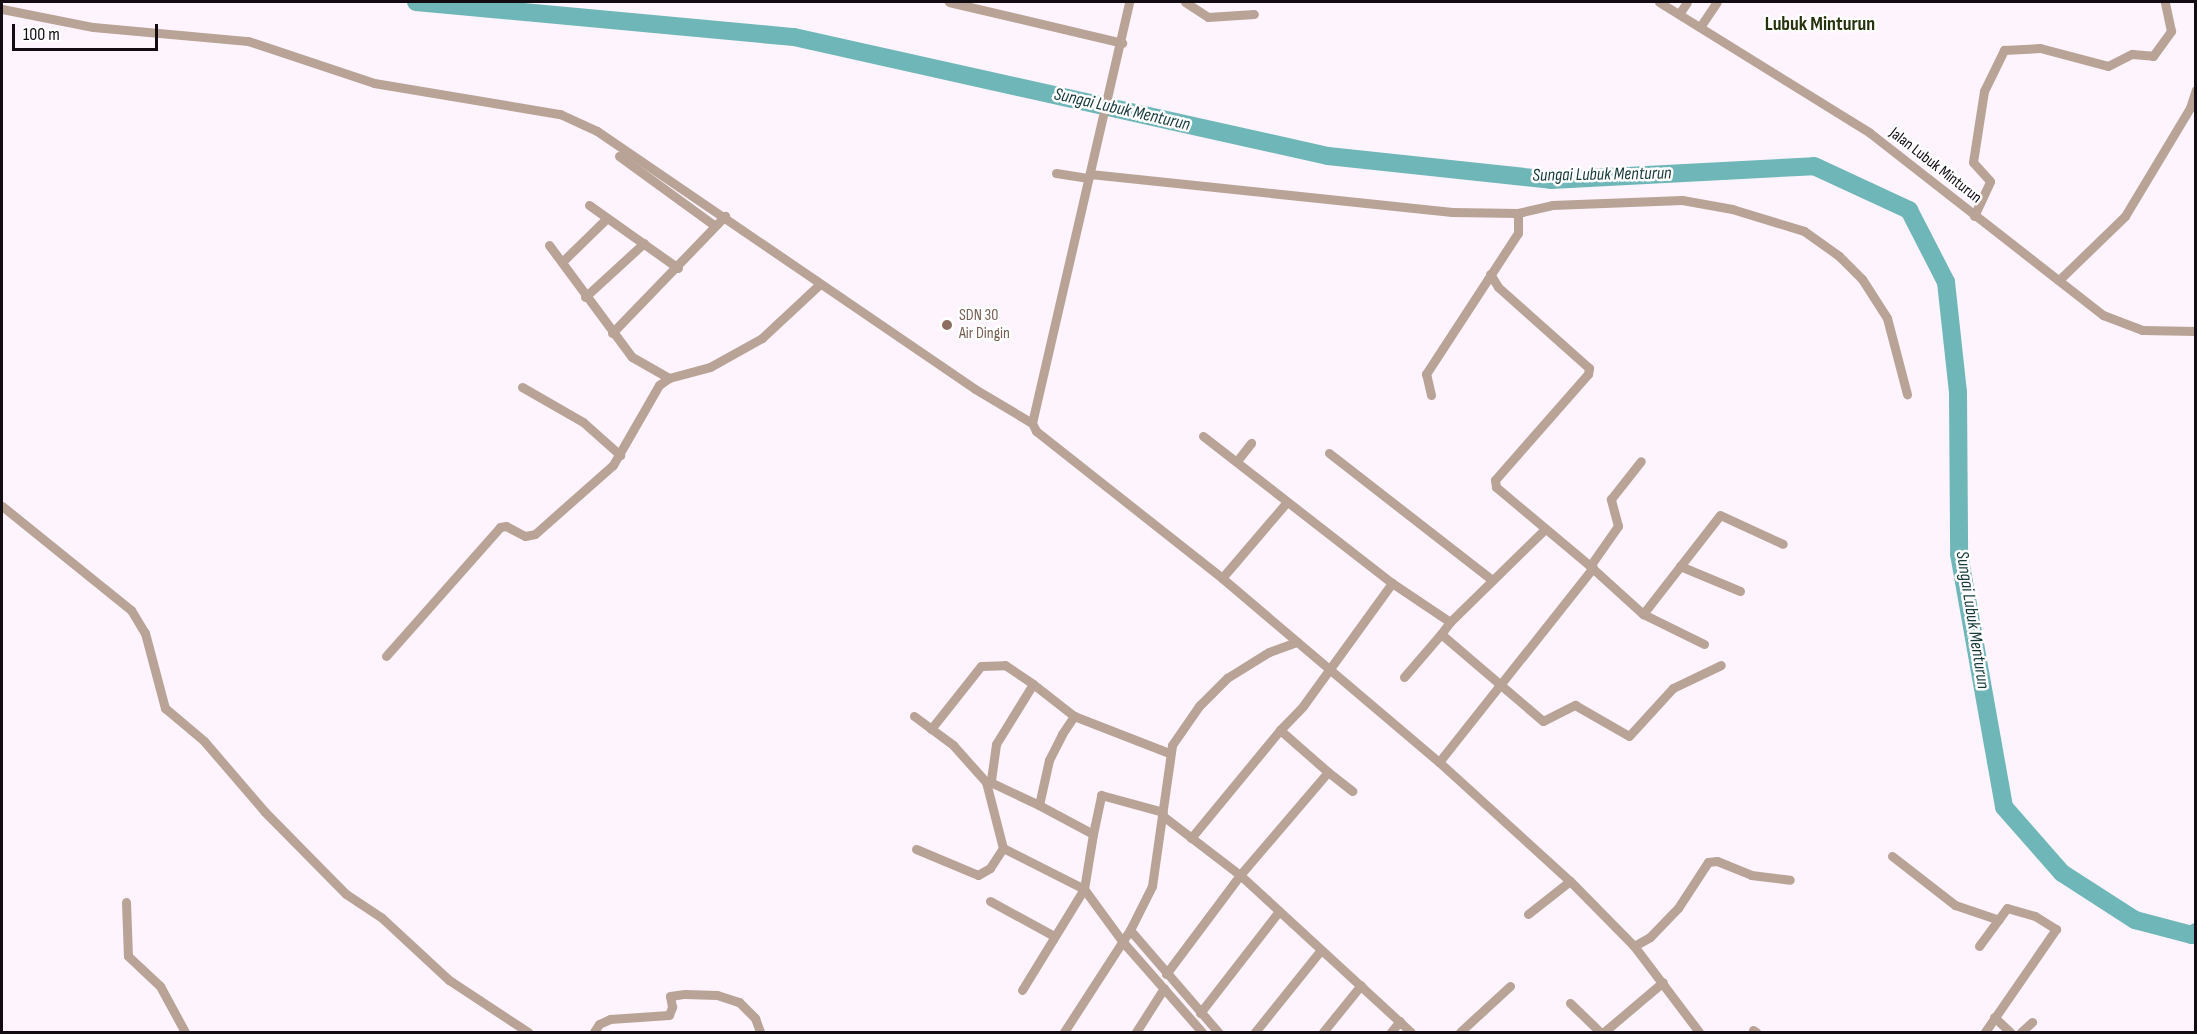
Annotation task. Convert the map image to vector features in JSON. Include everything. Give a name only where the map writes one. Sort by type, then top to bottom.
[{"type":"street","points":[[949,2],[1121,48]]},
{"type":"street","points":[[1032,423],[1121,48],[1129,2]]},
{"type":"street","points":[[1185,2],[1208,17],[1254,14]]},
{"type":"street","name":"Jalan Lubuk Minturun","points":[[1659,2],[1870,133],[2103,315],[2122,325],[2142,330],[2196,331]]},
{"type":"street","points":[[1679,14],[1687,2]]},
{"type":"street","points":[[1700,27],[1717,2]]},
{"type":"street","points":[[1974,216],[1990,181],[1973,162],[1984,91],[2004,50],[2040,48],[2108,66],[2132,54],[2153,56],[2171,31],[2165,2]]},
{"type":"street","points":[[2,9],[93,27],[248,41],[374,83],[560,114],[597,131],[725,216],[820,284],[975,389],[1032,423],[1036,431],[1222,578],[1439,762],[1570,881],[1634,946],[1699,1032]]},
{"type":"street","points":[[2059,280],[2125,216],[2190,108],[2196,90]]},
{"type":"street","points":[[619,156],[714,225]]},
{"type":"street","points":[[1056,173],[1372,206],[1518,213],[1552,205],[1682,200],[1732,209],[1804,231],[1839,256],[1862,279],[1887,318],[1906,394]]},
{"type":"street","points":[[589,205],[678,268]]},
{"type":"street","points":[[1431,395],[1426,374],[1518,233],[1518,213]]},
{"type":"street","points":[[612,333],[678,268],[714,225],[725,216]]},
{"type":"street","points":[[562,262],[607,218]]},
{"type":"street","points":[[585,297],[644,243]]},
{"type":"street","points":[[549,245],[585,297],[632,357],[669,378]]},
{"type":"street","points":[[1490,274],[1507,295],[1589,368],[1588,374],[1495,481],[1498,489],[1643,614],[1704,644]]},
{"type":"street","points":[[386,656],[500,527],[506,526],[525,536],[535,534],[620,455],[653,394],[669,378],[710,367],[762,338],[820,284]]},
{"type":"street","points":[[522,387],[583,422],[620,455]]},
{"type":"street","points":[[1203,436],[1238,461],[1286,503],[1392,583],[1449,622]]},
{"type":"street","points":[[1238,461],[1251,443]]},
{"type":"street","points":[[1329,453],[1492,580]]},
{"type":"street","points":[[1439,762],[1500,688],[1591,567],[1618,526],[1611,499],[1641,461]]},
{"type":"street","points":[[1222,578],[1286,503]]},
{"type":"street","points":[[2,506],[131,610],[145,633],[165,708],[204,741],[252,799],[346,894],[382,918],[449,980],[528,1032]]},
{"type":"street","points":[[1643,614],[1723,514],[1783,544]]},
{"type":"street","points":[[1404,677],[1449,622],[1545,529]]},
{"type":"street","points":[[1680,566],[1740,591]]},
{"type":"street","points":[[1191,837],[1280,730],[1303,706],[1392,583]]},
{"type":"street","points":[[1441,634],[1500,688],[1543,721],[1575,705],[1629,736],[1673,688],[1721,665]]},
{"type":"street","points":[[1064,1032],[1130,930],[1152,886],[1169,753],[1199,706],[1227,678],[1269,652],[1298,642]]},
{"type":"street","points":[[931,729],[981,666],[1005,665],[1074,716],[1169,753]]},
{"type":"street","points":[[916,849],[978,875],[990,868],[1003,848],[989,781],[996,744],[1033,684]]},
{"type":"street","points":[[914,716],[958,750],[989,781],[1094,834]]},
{"type":"street","points":[[1039,806],[1049,760],[1074,716]]},
{"type":"street","points":[[1280,730],[1352,790]]},
{"type":"street","points":[[1166,974],[1240,875],[1328,772]]},
{"type":"street","points":[[1022,990],[1084,889],[1101,795],[1163,814],[1240,875],[1411,1032]]},
{"type":"street","points":[[1003,848],[1084,889],[1122,941],[1201,1032]]},
{"type":"street","points":[[1892,856],[1955,906],[1999,920]]},
{"type":"street","points":[[1634,946],[1650,938],[1678,908],[1708,862],[1717,861],[1751,875],[1790,880]]},
{"type":"street","points":[[1528,914],[1570,881]]},
{"type":"street","points":[[990,901],[1054,936]]},
{"type":"street","points":[[126,902],[128,957],[160,986],[185,1032]]},
{"type":"street","points":[[1979,946],[2010,908],[2035,916],[2056,929],[1985,1032]]},
{"type":"street","points":[[1200,1013],[1279,911]]},
{"type":"street","points":[[1130,930],[1218,1032]]},
{"type":"street","points":[[1255,1032],[1321,950]]},
{"type":"street","points":[[1570,1003],[1602,1032],[1663,982]]},
{"type":"street","points":[[1323,1032],[1361,985]]},
{"type":"street","points":[[1460,1032],[1509,986]]},
{"type":"street","points":[[1136,1032],[1164,988]]},
{"type":"street","points":[[594,1032],[599,1024],[610,1019],[669,1015],[670,996],[685,994],[717,995],[739,1002],[755,1018],[760,1032]]},
{"type":"street","points":[[1994,1017],[2010,1032]]},
{"type":"street","points":[[1391,1032],[1400,1021]]},
{"type":"street","points":[[2021,1032],[2032,1022]]},
{"type":"waterway","name":"Sungai Lubuk Menturun","points":[[416,2],[794,37],[1328,156],[1551,180],[1814,166],[1909,210],[1946,282],[1958,392],[1959,554],[2004,807],[2062,873],[2135,920],[2192,935],[2196,932]]},
{"type":"place","name":"SDN 30 Air Dingin","points":[[947,325]]},
{"type":"district","name":"Lubuk Minturun","points":[[1820,24]]}]
